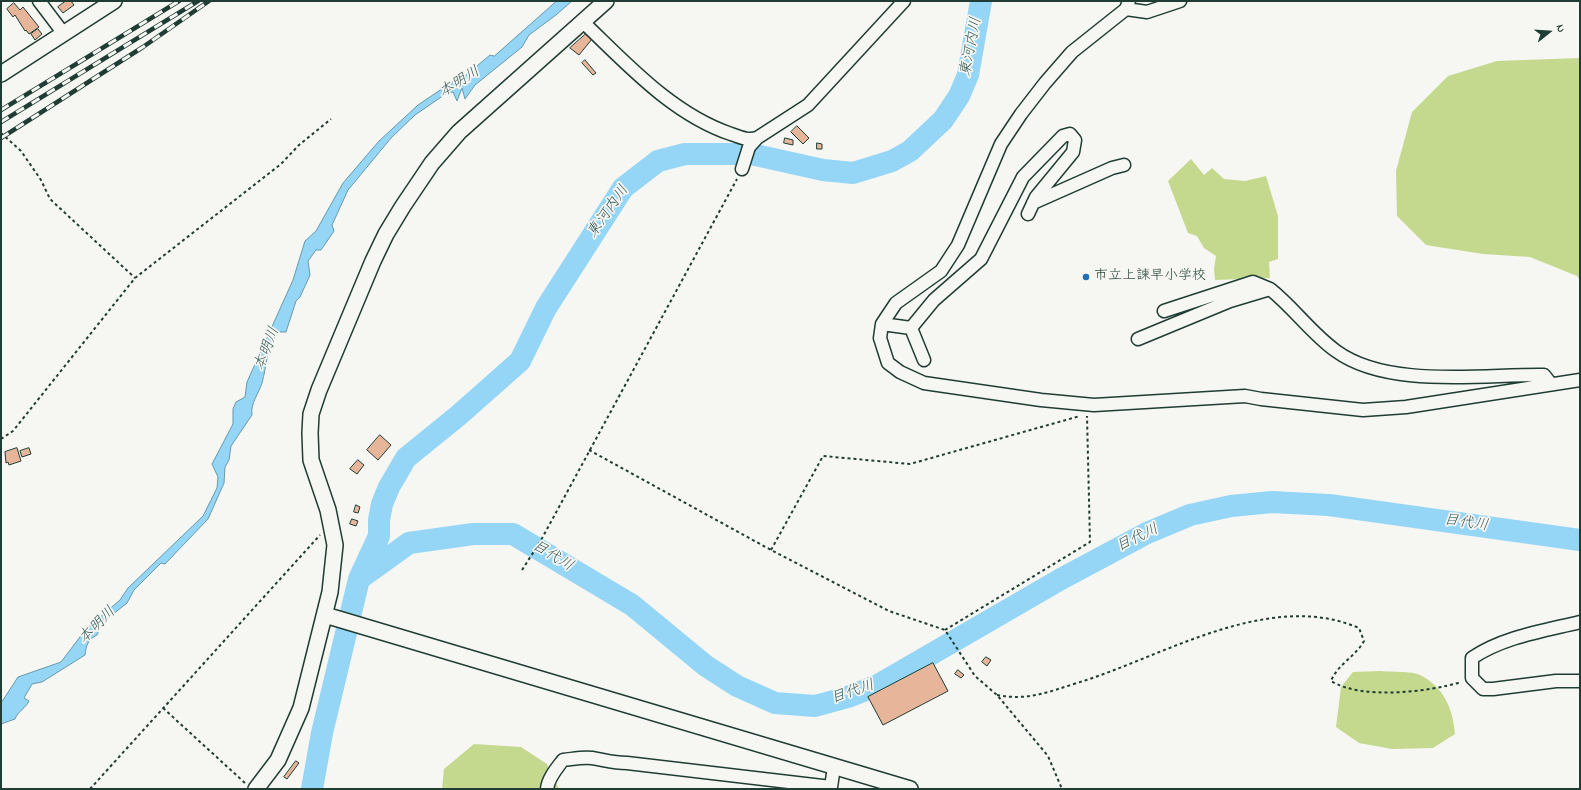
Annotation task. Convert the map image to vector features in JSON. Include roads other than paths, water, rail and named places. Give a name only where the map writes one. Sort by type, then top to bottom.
[{"type":"street","points":[[39,1],[64,34]]},
{"type":"street","points":[[1,74],[114,1]]},
{"type":"street","points":[[251,786],[278,760],[301,708],[329,616],[335,545],[331,522],[311,460],[311,414],[319,390],[386,234],[432,163],[458,132],[606,1]]},
{"type":"street","points":[[742,169],[749,147],[757,138],[808,105],[904,1]]},
{"type":"street","points":[[1180,1],[1147,12],[1127,5],[1072,52],[1045,83],[1001,144],[958,245],[941,271],[896,303],[882,324],[880,338],[888,363],[900,372],[924,383],[1094,405],[1244,396],[1261,400],[1363,410],[1406,407],[1580,380]]},
{"type":"street","points":[[583,22],[623,60],[684,112],[713,128],[749,140],[757,138]]},
{"type":"street","points":[[911,328],[934,300],[981,259],[1023,177],[1063,136],[1070,134],[1075,140],[1073,152],[1036,197],[1031,209],[1112,168],[1124,165]]},
{"type":"street","points":[[1164,311],[1253,282],[1270,289],[1313,332],[1338,352],[1365,366],[1409,375],[1437,378],[1544,376],[1551,384]]},
{"type":"street","points":[[1138,339],[1230,301],[1270,289]]},
{"type":"street","points":[[882,324],[911,328]]},
{"type":"street","points":[[911,328],[924,360]]},
{"type":"street","points":[[329,616],[910,789]]},
{"type":"street","points":[[1580,622],[1534,633],[1488,647],[1472,658],[1472,678],[1483,689],[1556,681],[1580,682]]},
{"type":"street","points":[[547,789],[547,784],[554,771],[563,760],[580,758],[594,758],[612,764],[627,763],[831,786],[834,767]]},
{"type":"water","name":"本明川","points":[[557,1],[572,1],[529,35],[522,47],[475,85],[465,99],[462,88],[457,101],[453,92],[447,93],[415,115],[391,138],[348,190],[332,225],[334,231],[321,250],[316,250],[308,261],[310,275],[300,297],[296,301],[286,332],[279,332],[269,349],[262,383],[252,407],[252,415],[231,446],[229,460],[225,467],[224,483],[208,519],[165,564],[161,563],[134,590],[127,603],[103,622],[97,635],[88,643],[85,655],[42,682],[32,684],[24,698],[29,701],[26,706],[15,719],[1,724],[1,703],[18,677],[61,662],[86,629],[120,600],[128,588],[203,516],[217,488],[218,477],[212,464],[233,424],[233,409],[236,402],[245,397],[247,382],[293,280],[305,241],[316,231],[343,183],[379,141],[418,105],[455,80],[459,81],[490,55],[494,56]]},
{"type":"waterway","name":"東河内川","points":[[312,789],[322,733],[359,579],[379,536],[379,520],[382,504],[389,487],[406,458],[459,415],[520,361],[546,308],[623,188],[658,161],[685,154],[751,154],[823,170],[853,173],[892,161],[910,151],[943,120],[959,96],[968,75],[981,1]]},
{"type":"waterway","name":"目代川","points":[[359,579],[409,543],[473,534],[513,534],[632,605],[706,666],[737,686],[775,703],[815,706],[848,697],[878,685],[1061,579],[1147,533],[1190,515],[1231,506],[1272,502],[1329,505],[1580,540]]},
{"type":"railway","points":[[1,110],[179,1]]},
{"type":"railway","points":[[1,122],[198,1]]},
{"type":"railway","points":[[1,138],[143,47],[209,1]]},
{"type":"place","name":"市立上諫早小学校","points":[[1086,277]]}]
